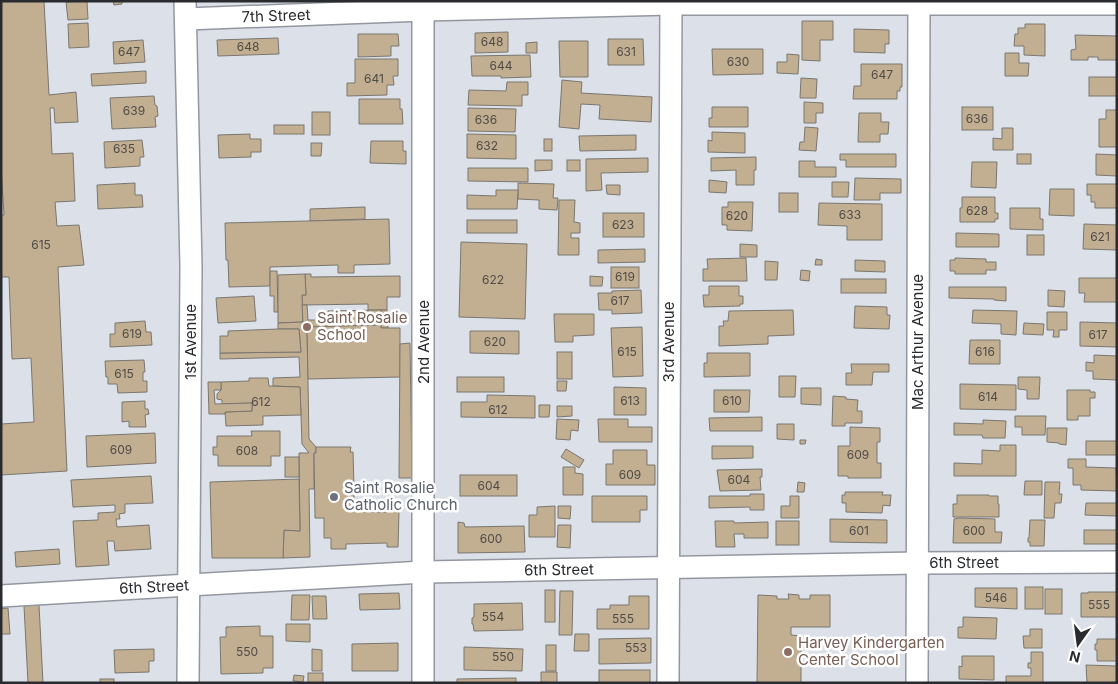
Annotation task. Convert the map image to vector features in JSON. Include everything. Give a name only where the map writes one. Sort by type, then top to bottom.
[{"type":"street","name":"7th Street","points":[[185,10],[671,3],[1117,4]]},
{"type":"street","name":"3rd Avenue","points":[[668,683],[671,3]]},
{"type":"street","name":"Mac Arthur Avenue","points":[[917,683],[918,3]]},
{"type":"street","name":"2nd Avenue","points":[[423,6],[423,683]]},
{"type":"street","name":"1st Avenue","points":[[185,10],[191,267],[188,683]]},
{"type":"street","name":"6th Street","points":[[1,596],[424,572],[918,563],[1117,562]]},
{"type":"building","points":[[1,1],[44,1],[49,95],[76,92],[78,122],[55,123],[54,108],[50,108],[52,154],[73,153],[75,201],[55,202],[57,226],[79,225],[84,265],[58,267],[67,471],[1,475],[1,424],[34,422],[31,358],[12,359],[9,277],[1,277],[1,215],[4,215],[1,168]]},
{"type":"building","points":[[87,1],[88,19],[68,20],[66,2]]},
{"type":"building","points":[[113,1],[122,1],[122,4],[114,5]]},
{"type":"building","points":[[802,21],[833,21],[833,40],[820,40],[820,61],[802,60]]},
{"type":"building","points":[[88,23],[89,47],[69,48],[68,24]]},
{"type":"building","points":[[1025,24],[1045,24],[1045,56],[1024,55],[1024,46],[1014,46],[1015,34],[1018,34],[1018,28],[1025,28]]},
{"type":"building","points":[[854,29],[889,30],[889,44],[885,44],[885,53],[854,52]]},
{"type":"building","points":[[508,32],[508,52],[475,53],[475,33]]},
{"type":"building","points":[[358,34],[398,34],[399,46],[391,46],[391,56],[358,57]]},
{"type":"building","points":[[1075,35],[1117,36],[1117,60],[1098,60],[1098,57],[1088,57],[1088,60],[1071,60],[1071,50],[1076,49]]},
{"type":"building","points":[[278,38],[279,54],[218,56],[217,40]]},
{"type":"building","points":[[608,39],[643,39],[644,65],[608,65]]},
{"type":"building","points":[[143,40],[145,62],[114,64],[113,42]]},
{"type":"building","points":[[559,41],[588,41],[588,77],[560,77]]},
{"type":"building","points":[[537,42],[537,53],[526,53],[526,43]]},
{"type":"building","points":[[712,49],[763,49],[763,74],[713,75]]},
{"type":"building","points":[[1005,53],[1019,53],[1019,63],[1029,63],[1028,76],[1005,76]]},
{"type":"building","points":[[787,54],[799,55],[798,74],[777,73],[777,62],[787,62]]},
{"type":"building","points":[[530,55],[531,77],[501,78],[501,76],[472,76],[471,56]]},
{"type":"building","points":[[355,59],[398,59],[398,76],[393,76],[394,85],[387,85],[387,95],[347,96],[347,83],[355,83]]},
{"type":"building","points":[[861,64],[902,64],[902,87],[900,87],[900,91],[897,91],[897,99],[853,99],[854,86],[861,86]]},
{"type":"building","points":[[146,71],[146,83],[92,86],[91,74]]},
{"type":"building","points":[[1089,77],[1117,77],[1117,96],[1089,96]]},
{"type":"building","points":[[801,78],[817,79],[816,98],[800,98]]},
{"type":"building","points":[[562,80],[582,82],[581,93],[652,97],[651,122],[599,119],[600,105],[581,104],[579,129],[559,127]]},
{"type":"building","points":[[507,82],[528,82],[528,95],[522,95],[522,106],[468,105],[469,90],[506,91]]},
{"type":"building","points":[[154,96],[158,116],[155,117],[156,127],[112,129],[110,98]]},
{"type":"building","points":[[359,99],[400,99],[403,124],[359,124]]},
{"type":"building","points":[[804,102],[823,103],[823,113],[816,113],[816,123],[804,123]]},
{"type":"building","points":[[712,107],[748,107],[748,127],[709,127],[709,118],[712,118]]},
{"type":"building","points":[[962,107],[993,107],[993,130],[962,130]]},
{"type":"building","points":[[468,108],[516,109],[515,132],[468,131]]},
{"type":"building","points":[[1106,110],[1117,110],[1117,147],[1099,147],[1099,119],[1106,119]]},
{"type":"building","points":[[312,112],[330,112],[330,135],[312,135]]},
{"type":"building","points":[[859,113],[881,113],[881,122],[889,122],[888,134],[880,134],[880,142],[858,142]]},
{"type":"building","points":[[274,125],[304,125],[304,134],[274,134]]},
{"type":"building","points":[[805,127],[818,128],[816,151],[799,150],[800,142],[804,142]]},
{"type":"building","points":[[1002,128],[1013,128],[1013,150],[993,150],[993,138],[1002,139]]},
{"type":"building","points":[[712,132],[745,133],[745,153],[708,152],[708,140],[712,141]]},
{"type":"building","points":[[250,134],[250,139],[261,139],[261,152],[251,152],[251,157],[219,158],[218,135]]},
{"type":"building","points":[[467,134],[516,135],[516,159],[467,158]]},
{"type":"building","points":[[636,135],[636,150],[580,151],[579,136]]},
{"type":"building","points":[[544,139],[552,139],[552,151],[544,151]]},
{"type":"building","points":[[142,140],[144,157],[140,157],[140,166],[105,168],[104,142]]},
{"type":"building","points":[[371,141],[403,141],[403,151],[406,151],[406,164],[370,163]]},
{"type":"building","points":[[311,143],[322,143],[321,156],[311,156]]},
{"type":"building","points":[[840,154],[896,154],[896,167],[846,167],[846,160],[840,160]]},
{"type":"building","points":[[1017,154],[1031,154],[1031,164],[1017,164]]},
{"type":"building","points":[[1096,154],[1117,155],[1117,176],[1096,175]]},
{"type":"building","points":[[756,157],[754,185],[736,185],[736,170],[711,171],[711,158]]},
{"type":"building","points":[[648,158],[648,172],[601,173],[602,190],[586,191],[586,159]]},
{"type":"building","points":[[535,160],[552,160],[552,170],[535,171]]},
{"type":"building","points":[[567,160],[580,160],[580,171],[567,171]]},
{"type":"building","points":[[799,161],[815,161],[815,167],[836,167],[836,177],[799,177]]},
{"type":"building","points":[[972,162],[997,162],[996,188],[971,187]]},
{"type":"building","points":[[468,168],[528,168],[528,182],[468,181]]},
{"type":"building","points":[[855,178],[901,179],[901,193],[880,193],[880,200],[854,200]]},
{"type":"building","points":[[709,180],[727,182],[726,193],[709,192]]},
{"type":"building","points":[[832,182],[849,182],[848,197],[832,197]]},
{"type":"building","points":[[135,183],[135,195],[142,195],[143,207],[98,209],[97,185]]},
{"type":"building","points":[[518,183],[554,184],[553,198],[558,198],[557,210],[539,209],[539,200],[518,199]]},
{"type":"building","points":[[1087,184],[1117,184],[1117,208],[1095,208],[1095,202],[1091,202],[1091,195],[1087,195]]},
{"type":"building","points":[[606,185],[620,185],[620,195],[607,194]]},
{"type":"building","points":[[1050,189],[1074,189],[1074,216],[1049,215]]},
{"type":"building","points":[[496,190],[518,190],[517,209],[467,209],[467,195],[496,196]]},
{"type":"building","points":[[779,193],[798,193],[798,212],[779,212]]},
{"type":"building","points":[[962,197],[995,197],[995,213],[998,213],[998,219],[995,219],[995,222],[960,222]]},
{"type":"building","points":[[559,200],[575,200],[574,222],[580,223],[580,233],[571,233],[571,238],[579,238],[579,255],[558,255]]},
{"type":"building","points":[[728,202],[753,202],[752,231],[727,230],[727,225],[722,225],[722,207],[728,207]]},
{"type":"building","points":[[819,203],[882,204],[882,240],[847,240],[847,226],[818,225]]},
{"type":"building","points":[[365,207],[365,219],[310,221],[310,209]]},
{"type":"building","points":[[1010,208],[1040,208],[1043,230],[1010,229]]},
{"type":"building","points":[[603,213],[644,213],[644,237],[603,237]]},
{"type":"building","points":[[389,219],[390,264],[354,265],[354,273],[338,273],[338,265],[270,267],[270,286],[229,287],[225,223]]},
{"type":"building","points":[[467,220],[517,220],[517,233],[467,233]]},
{"type":"building","points":[[1084,224],[1117,225],[1117,250],[1083,249]]},
{"type":"building","points":[[956,233],[999,234],[999,247],[956,247]]},
{"type":"building","points":[[1027,235],[1044,235],[1044,255],[1027,255]]},
{"type":"building","points":[[461,242],[527,244],[525,319],[459,317]]},
{"type":"building","points":[[740,244],[757,245],[757,257],[740,257]]},
{"type":"building","points":[[645,249],[645,262],[598,263],[598,250]]},
{"type":"building","points":[[746,258],[747,281],[703,281],[703,269],[708,269],[707,259]]},
{"type":"building","points":[[955,258],[986,259],[986,262],[996,262],[996,270],[986,270],[986,274],[955,274],[955,271],[950,271],[950,260],[955,260]]},
{"type":"building","points":[[816,259],[822,260],[822,265],[815,265]]},
{"type":"building","points":[[855,260],[885,261],[885,272],[855,271]]},
{"type":"building","points":[[765,261],[778,262],[777,280],[765,280]]},
{"type":"building","points":[[611,267],[639,267],[639,288],[611,288]]},
{"type":"building","points":[[801,270],[810,271],[809,281],[800,280]]},
{"type":"building","points":[[270,271],[277,271],[278,312],[274,312],[274,296],[270,296]]},
{"type":"building","points":[[305,274],[311,274],[311,277],[400,276],[400,297],[387,297],[387,310],[368,310],[368,304],[302,305],[302,295],[306,295]]},
{"type":"building","points":[[305,274],[306,295],[302,295],[303,322],[278,323],[278,275]]},
{"type":"building","points":[[590,276],[603,277],[602,286],[590,286]]},
{"type":"building","points":[[1079,278],[1117,278],[1117,302],[1084,302],[1085,293],[1079,293]]},
{"type":"building","points":[[841,279],[886,279],[886,293],[841,293]]},
{"type":"building","points":[[709,286],[739,286],[739,296],[743,296],[743,304],[740,304],[740,306],[704,307],[703,295],[709,295]]},
{"type":"building","points":[[949,287],[1006,287],[1006,301],[949,298]]},
{"type":"building","points":[[641,290],[642,313],[612,314],[612,310],[599,310],[598,293]]},
{"type":"building","points":[[1048,290],[1065,291],[1064,307],[1048,306]]},
{"type":"building","points":[[254,296],[256,321],[218,323],[216,298]]},
{"type":"building","points":[[302,305],[307,305],[308,320],[328,320],[328,327],[307,327],[309,439],[316,447],[316,453],[314,453],[314,489],[309,489],[310,557],[283,558],[284,530],[300,531],[299,453],[309,453],[302,444],[300,387],[273,386],[273,378],[300,377],[299,357],[220,359],[220,353],[301,352],[299,329],[278,329],[278,323],[303,322]]},
{"type":"building","points":[[855,306],[887,307],[887,315],[890,315],[889,329],[854,328]]},
{"type":"building","points":[[381,310],[387,310],[388,328],[381,328]]},
{"type":"building","points":[[381,310],[381,325],[328,327],[328,311]]},
{"type":"building","points":[[793,310],[794,335],[768,336],[768,344],[719,346],[719,326],[724,326],[723,321],[728,321],[729,311]]},
{"type":"building","points":[[973,310],[1017,311],[1016,335],[1001,334],[1001,324],[972,323]]},
{"type":"building","points":[[1047,312],[1067,312],[1067,330],[1059,330],[1059,337],[1053,337],[1054,330],[1047,330]]},
{"type":"building","points":[[554,314],[594,314],[594,335],[573,336],[573,342],[555,342]]},
{"type":"building","points":[[145,321],[146,332],[151,332],[152,345],[110,347],[110,334],[115,334],[115,323]]},
{"type":"building","points":[[1080,322],[1117,323],[1117,347],[1080,346]]},
{"type":"building","points":[[1024,323],[1044,324],[1043,335],[1023,334]]},
{"type":"building","points":[[381,325],[381,328],[400,328],[400,377],[308,379],[307,327]]},
{"type":"building","points":[[642,327],[643,376],[613,377],[611,328]]},
{"type":"building","points":[[299,329],[301,352],[220,353],[220,336],[228,336],[228,331]]},
{"type":"building","points":[[470,331],[519,331],[519,354],[470,353]]},
{"type":"building","points":[[970,340],[1000,340],[1000,364],[969,364]]},
{"type":"building","points":[[410,343],[412,478],[399,478],[400,344]]},
{"type":"building","points":[[557,352],[572,352],[572,379],[557,379]]},
{"type":"building","points":[[707,353],[750,353],[750,376],[704,377],[704,363],[707,363]]},
{"type":"building","points":[[1094,355],[1117,356],[1117,380],[1093,379],[1093,371],[1086,371],[1086,362],[1094,363]]},
{"type":"building","points":[[144,360],[145,372],[143,372],[143,381],[147,381],[147,392],[118,393],[117,384],[108,384],[105,361]]},
{"type":"building","points":[[851,364],[889,364],[889,372],[873,372],[872,385],[846,385],[846,373],[852,373]]},
{"type":"building","points":[[779,376],[796,376],[795,397],[779,397]]},
{"type":"building","points":[[457,377],[504,377],[504,392],[457,392]]},
{"type":"building","points":[[1018,377],[1040,377],[1039,399],[1027,399],[1027,390],[1018,389]]},
{"type":"building","points":[[249,378],[268,378],[269,386],[300,387],[301,415],[263,416],[263,425],[226,426],[225,412],[252,411],[252,403],[222,404],[222,400],[217,399],[217,394],[221,390],[221,382],[249,381]]},
{"type":"building","points":[[557,381],[567,381],[566,391],[557,391]]},
{"type":"building","points":[[208,382],[221,382],[221,390],[214,390],[215,404],[252,403],[252,411],[209,414]]},
{"type":"building","points":[[960,384],[1016,385],[1016,410],[960,409]]},
{"type":"building","points":[[614,387],[646,388],[646,415],[614,415]]},
{"type":"building","points":[[801,388],[821,388],[821,405],[801,404]]},
{"type":"building","points":[[714,390],[750,390],[749,412],[714,412]]},
{"type":"building","points":[[1067,390],[1090,390],[1090,392],[1095,392],[1095,398],[1090,398],[1090,416],[1078,416],[1078,420],[1067,420]]},
{"type":"building","points":[[487,395],[535,396],[535,418],[461,417],[461,402],[487,402]]},
{"type":"building","points":[[833,396],[858,400],[857,411],[862,411],[862,423],[845,423],[845,426],[832,426]]},
{"type":"building","points":[[145,401],[145,409],[148,409],[149,414],[145,415],[146,427],[129,427],[129,421],[122,422],[122,402]]},
{"type":"building","points":[[539,405],[550,405],[549,417],[539,417]]},
{"type":"building","points":[[557,406],[572,406],[572,416],[557,417]]},
{"type":"building","points":[[1015,416],[1046,416],[1045,435],[1022,435],[1022,427],[1015,427]]},
{"type":"building","points":[[762,417],[762,431],[710,431],[709,418]]},
{"type":"building","points":[[557,419],[579,420],[578,431],[571,430],[570,440],[556,439]]},
{"type":"building","points":[[598,419],[628,419],[628,427],[652,427],[652,442],[599,442]]},
{"type":"building","points":[[983,420],[1006,421],[1005,438],[983,438],[982,435],[954,435],[954,423],[983,424]]},
{"type":"building","points":[[777,424],[794,424],[794,440],[777,439]]},
{"type":"building","points":[[850,427],[880,428],[880,442],[877,442],[877,463],[881,463],[881,478],[848,478],[848,476],[838,476],[838,446],[850,446]]},
{"type":"building","points":[[1047,428],[1067,428],[1066,445],[1047,442]]},
{"type":"building","points":[[251,431],[280,431],[280,456],[271,456],[271,466],[218,466],[218,455],[213,455],[213,447],[217,447],[217,436],[252,436]]},
{"type":"building","points":[[155,433],[156,463],[87,467],[86,436]]},
{"type":"building","points":[[800,440],[806,440],[805,444],[800,444]]},
{"type":"building","points":[[1086,441],[1117,441],[1117,455],[1086,455]]},
{"type":"building","points":[[1000,445],[1016,445],[1016,476],[954,476],[954,463],[982,464],[982,450],[1000,451]]},
{"type":"building","points":[[712,446],[753,446],[753,458],[712,459]]},
{"type":"building","name":"Saint Rosalie Catholic Church","points":[[316,447],[351,447],[350,452],[353,452],[354,488],[357,488],[358,494],[354,494],[354,503],[357,499],[363,500],[366,503],[366,508],[363,512],[387,512],[387,506],[397,506],[397,511],[399,511],[398,547],[387,547],[387,543],[346,544],[346,549],[331,549],[331,538],[324,538],[324,518],[315,518],[314,453],[316,453]]},
{"type":"building","points":[[566,449],[584,460],[579,468],[561,457]]},
{"type":"building","points":[[613,450],[647,450],[647,465],[655,465],[655,485],[606,485],[606,464],[613,464]]},
{"type":"building","points":[[285,457],[299,457],[299,477],[285,477]]},
{"type":"building","points":[[1068,459],[1086,459],[1086,467],[1116,468],[1117,491],[1081,490],[1081,485],[1073,485],[1073,468],[1068,468]]},
{"type":"building","points":[[563,467],[575,467],[575,473],[583,474],[583,495],[563,495]]},
{"type":"building","points":[[762,469],[762,477],[760,477],[761,490],[720,491],[717,470]]},
{"type":"building","points":[[460,475],[517,475],[517,496],[460,496]]},
{"type":"building","points":[[151,476],[153,503],[125,504],[125,513],[119,514],[120,519],[116,519],[117,527],[149,525],[151,549],[115,551],[114,541],[107,541],[109,565],[76,567],[73,521],[98,520],[98,513],[115,512],[115,505],[73,507],[71,480]]},
{"type":"building","points":[[299,479],[300,531],[284,530],[283,558],[212,558],[210,482]]},
{"type":"building","points":[[1025,481],[1042,481],[1042,495],[1024,495]]},
{"type":"building","points":[[798,482],[805,483],[804,492],[797,492]]},
{"type":"building","points":[[1045,482],[1060,482],[1059,494],[1062,494],[1061,503],[1055,503],[1054,518],[1044,518]]},
{"type":"building","points":[[845,492],[883,492],[882,495],[891,495],[890,506],[883,505],[882,513],[846,512],[846,503],[842,503],[842,495],[845,495]]},
{"type":"building","points":[[750,494],[764,494],[764,510],[750,510],[750,507],[709,508],[709,496],[750,496]]},
{"type":"building","points":[[957,495],[998,496],[999,517],[953,517],[953,504],[957,504]]},
{"type":"building","points":[[592,496],[647,496],[647,510],[640,510],[640,522],[592,522]]},
{"type":"building","points":[[790,496],[799,496],[799,518],[781,518],[781,506],[790,506]]},
{"type":"building","points":[[1086,503],[1117,503],[1117,516],[1085,515]]},
{"type":"building","points":[[555,506],[555,537],[529,537],[529,515],[537,515],[537,507]]},
{"type":"building","points":[[558,506],[571,506],[570,519],[558,518]]},
{"type":"building","points":[[830,519],[887,520],[887,543],[830,542]]},
{"type":"building","points":[[954,519],[995,519],[995,532],[1002,532],[1001,543],[953,543]]},
{"type":"building","points":[[1030,520],[1045,520],[1044,546],[1030,546],[1028,538]]},
{"type":"building","points":[[715,521],[734,521],[734,523],[768,522],[768,538],[744,538],[744,534],[734,534],[735,547],[716,547]]},
{"type":"building","points":[[776,521],[799,521],[799,545],[776,545]]},
{"type":"building","points":[[458,522],[464,523],[465,527],[524,526],[525,552],[458,553]]},
{"type":"building","points":[[558,525],[571,525],[570,548],[557,547]]},
{"type":"building","points":[[1084,530],[1117,530],[1117,544],[1084,544]]},
{"type":"building","points":[[59,549],[60,564],[16,567],[15,552]]},
{"type":"building","points":[[1025,587],[1043,587],[1043,609],[1025,609]]},
{"type":"building","points":[[975,588],[1017,588],[1017,609],[975,607]]},
{"type":"building","points":[[1045,589],[1062,589],[1062,614],[1045,614]]},
{"type":"building","points":[[545,590],[555,590],[555,622],[545,622]]},
{"type":"building","points":[[560,591],[573,591],[572,635],[559,635]]},
{"type":"building","points":[[1117,592],[1117,617],[1081,617],[1081,593]]},
{"type":"building","points":[[399,593],[400,609],[360,610],[359,594]]},
{"type":"building","points":[[788,594],[799,595],[799,599],[810,599],[810,595],[830,595],[830,627],[791,627],[791,635],[801,636],[801,683],[757,683],[758,595],[777,596],[777,599],[789,599]]},
{"type":"building","points":[[292,595],[310,595],[309,620],[291,620]]},
{"type":"building","points":[[312,596],[326,596],[327,619],[313,619]]},
{"type":"building","points":[[629,596],[649,596],[649,629],[597,629],[597,609],[610,609],[610,605],[629,605]]},
{"type":"building","points":[[522,603],[523,630],[474,631],[472,618],[474,617],[474,604]]},
{"type":"building","points":[[39,605],[43,683],[28,683],[24,606]]},
{"type":"building","points":[[8,608],[10,634],[1,634],[1,609]]},
{"type":"building","points":[[963,617],[997,618],[996,639],[958,638],[958,627],[963,627]]},
{"type":"building","points":[[286,624],[310,624],[310,642],[286,641]]},
{"type":"building","points":[[260,626],[260,636],[273,636],[273,668],[263,668],[263,673],[221,674],[220,637],[226,637],[226,627]]},
{"type":"building","points":[[1030,629],[1042,629],[1042,648],[1024,648],[1023,636],[1030,636]]},
{"type":"building","points":[[575,634],[589,634],[589,651],[574,651]]},
{"type":"building","points":[[651,638],[651,663],[599,664],[599,639]]},
{"type":"building","points":[[1097,639],[1117,639],[1117,661],[1097,661],[1095,644],[1097,644]]},
{"type":"building","points":[[398,643],[398,671],[352,671],[352,644]]},
{"type":"building","points":[[546,645],[556,645],[556,671],[546,671]]},
{"type":"building","points":[[464,647],[523,649],[522,671],[464,670]]},
{"type":"building","points":[[154,649],[154,661],[149,661],[149,672],[115,673],[114,650]]},
{"type":"building","points":[[312,649],[322,650],[322,671],[312,671]]},
{"type":"building","points":[[1031,652],[1043,652],[1043,683],[1006,683],[1006,676],[1031,676],[1031,668],[1028,668],[1028,663],[1031,663]]},
{"type":"building","points":[[962,656],[994,656],[994,680],[959,679],[959,666],[962,667]]},
{"type":"building","points":[[1086,665],[1117,666],[1117,683],[1087,683]]},
{"type":"building","points":[[599,670],[650,670],[650,683],[599,683]]},
{"type":"building","points":[[541,672],[557,672],[557,683],[541,682]]},
{"type":"building","points":[[308,673],[323,673],[323,683],[308,683]]},
{"type":"building","points":[[294,675],[304,676],[303,682],[293,681]]},
{"type":"building","points":[[516,678],[516,683],[457,683],[457,679]]},
{"type":"building","points":[[100,679],[114,679],[114,683],[100,683]]},
{"type":"place","name":"Saint Rosalie School","points":[[307,327]]},
{"type":"place","name":"Saint Rosalie Catholic Church","points":[[334,497]]},
{"type":"place","name":"Harvey Kindergarten Center School","points":[[788,652]]}]
